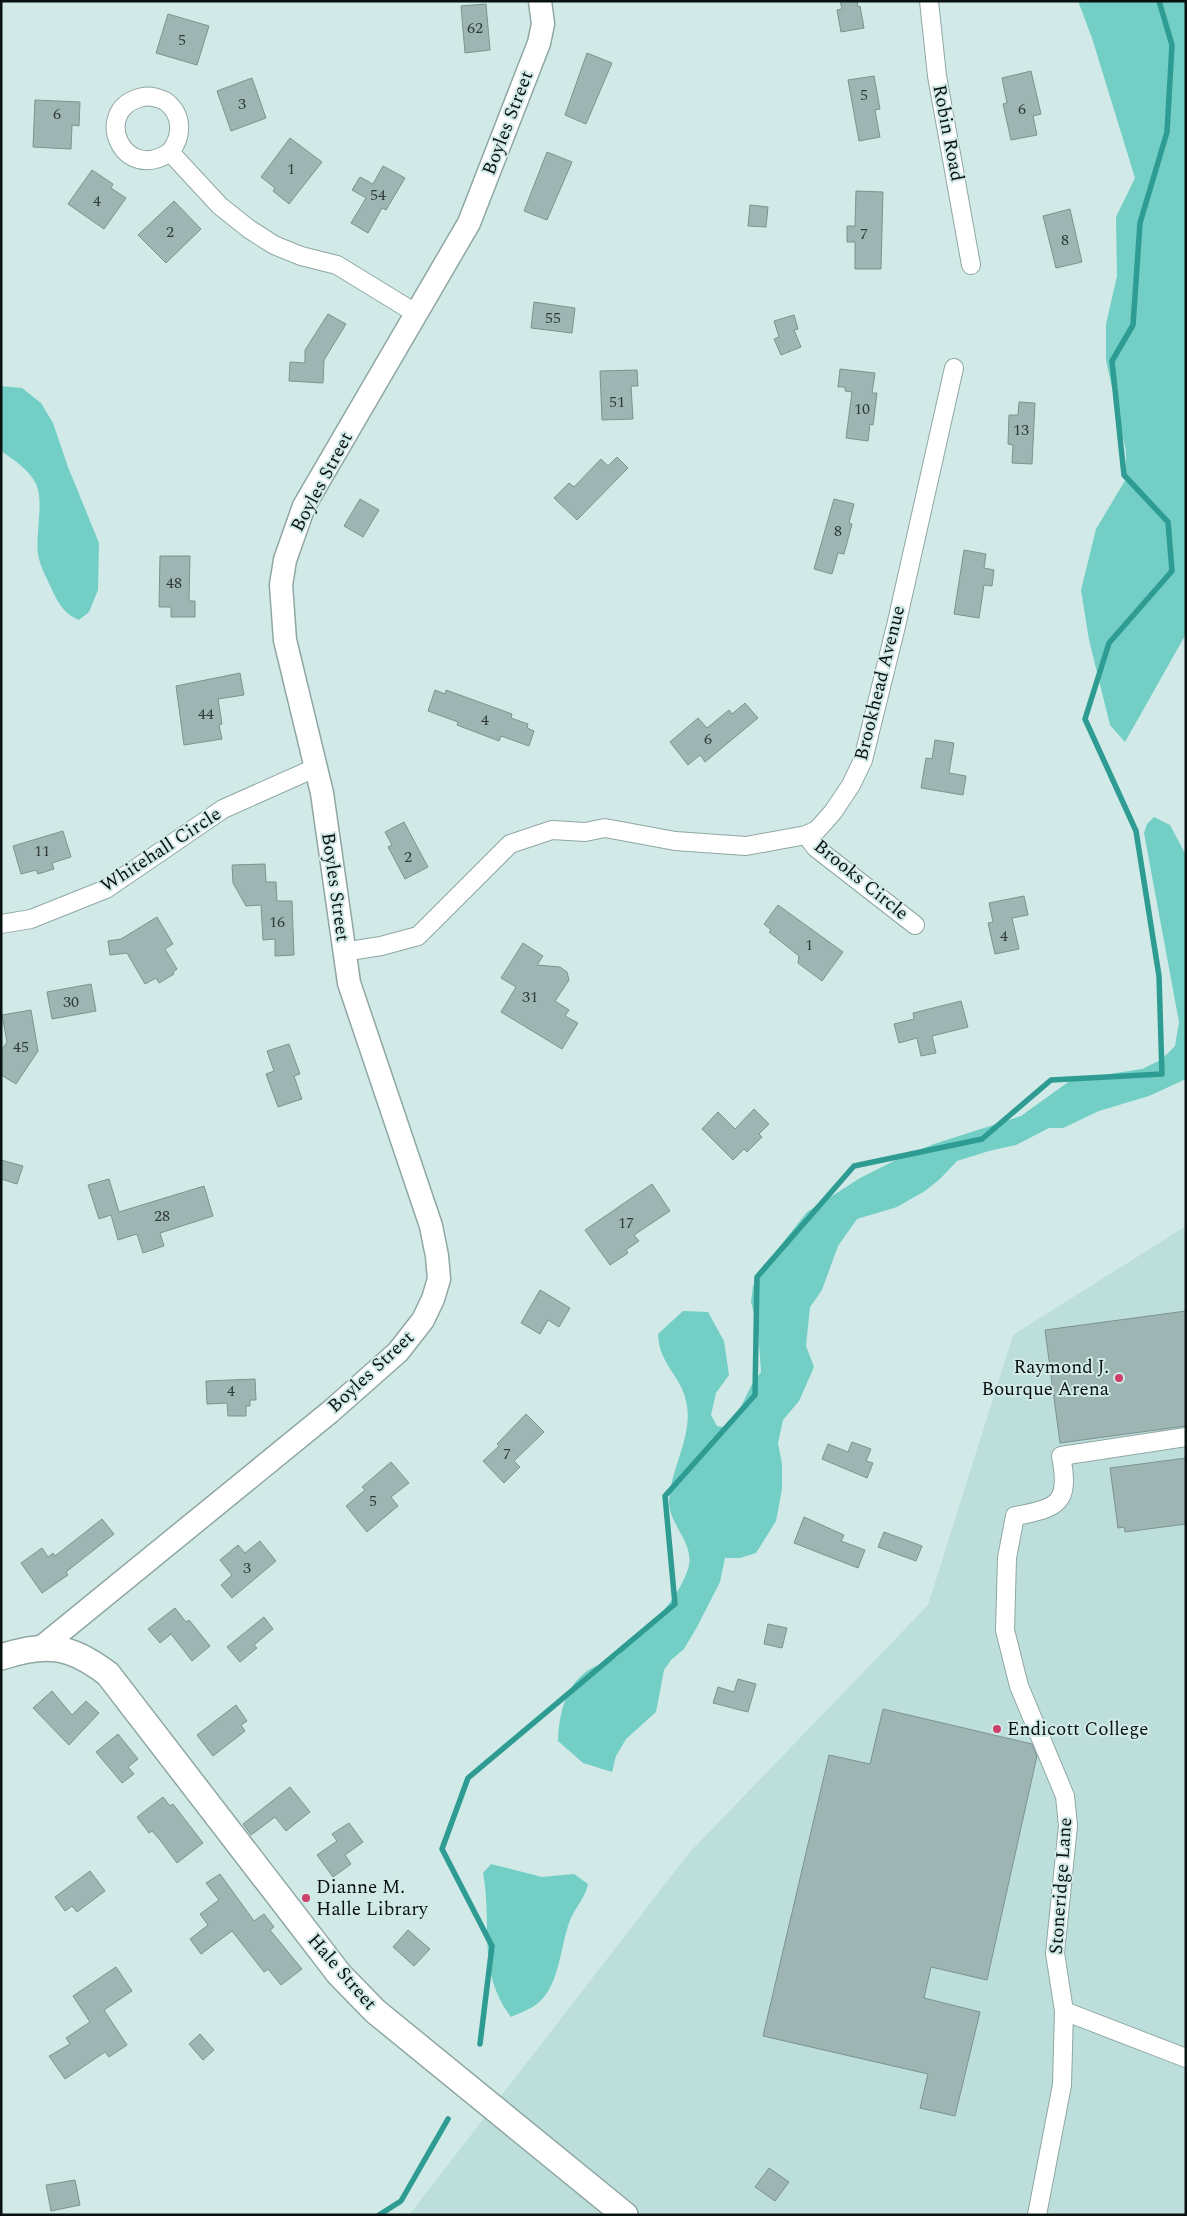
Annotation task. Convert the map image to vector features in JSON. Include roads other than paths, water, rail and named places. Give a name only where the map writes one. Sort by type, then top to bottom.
[{"type":"main road","name":"Hale Street","points":[[1,1657],[43,1646],[76,1654],[90,1660],[108,1674],[340,1974],[375,2011],[626,2215]]},
{"type":"street","name":"Boyles Street","points":[[43,1646],[330,1412],[398,1352],[413,1336],[433,1299],[439,1279],[431,1226],[349,983],[343,952],[326,822],[285,640],[281,586],[284,560],[304,506],[470,223],[539,43],[543,24],[540,1]]},
{"type":"street","name":"Robin Road","points":[[929,1],[937,76],[971,265]]},
{"type":"street","points":[[170,152],[220,206],[249,229],[274,245],[301,256],[337,266],[417,314]]},
{"type":"street","name":"Brookhead Avenue","points":[[343,952],[381,946],[418,936],[510,844],[552,830],[585,832],[606,828],[675,841],[728,845],[768,844],[806,836],[816,830],[833,812],[850,785],[862,760],[896,626],[954,368]]},
{"type":"street","name":"Whitehall Circle","points":[[2,925],[31,919],[106,889],[223,809],[315,768]]},
{"type":"street","name":"Brooks Circle","points":[[806,836],[816,848],[916,925]]},
{"type":"street","name":"Stoneridge Lane","points":[[1037,2215],[1062,2085],[1064,2011],[1055,1953],[1068,1826],[1065,1796],[1019,1686],[1005,1630],[1007,1558],[1015,1516],[1038,1512],[1057,1504],[1064,1491],[1061,1456],[1186,1437]]},
{"type":"street","points":[[1064,2011],[1186,2058]]},
{"type":"waterway","points":[[480,2044],[492,1946],[442,1849],[468,1778],[675,1604],[665,1496],[755,1395],[757,1277],[854,1166],[982,1139],[1051,1080],[1162,1074],[1159,976],[1136,831],[1085,719],[1109,643],[1172,571],[1168,522],[1124,475],[1112,361],[1133,325],[1140,223],[1167,132],[1172,45],[1159,1]]},
{"type":"waterway","points":[[379,2215],[401,2201],[448,2119]]},
{"type":"place","name":"Raymond J. Bourque Arena","points":[[1119,1378]]},
{"type":"place","name":"Endicott College","points":[[997,1729]]},
{"type":"place","name":"Dianne M. Halle Library","points":[[306,1898]]}]
